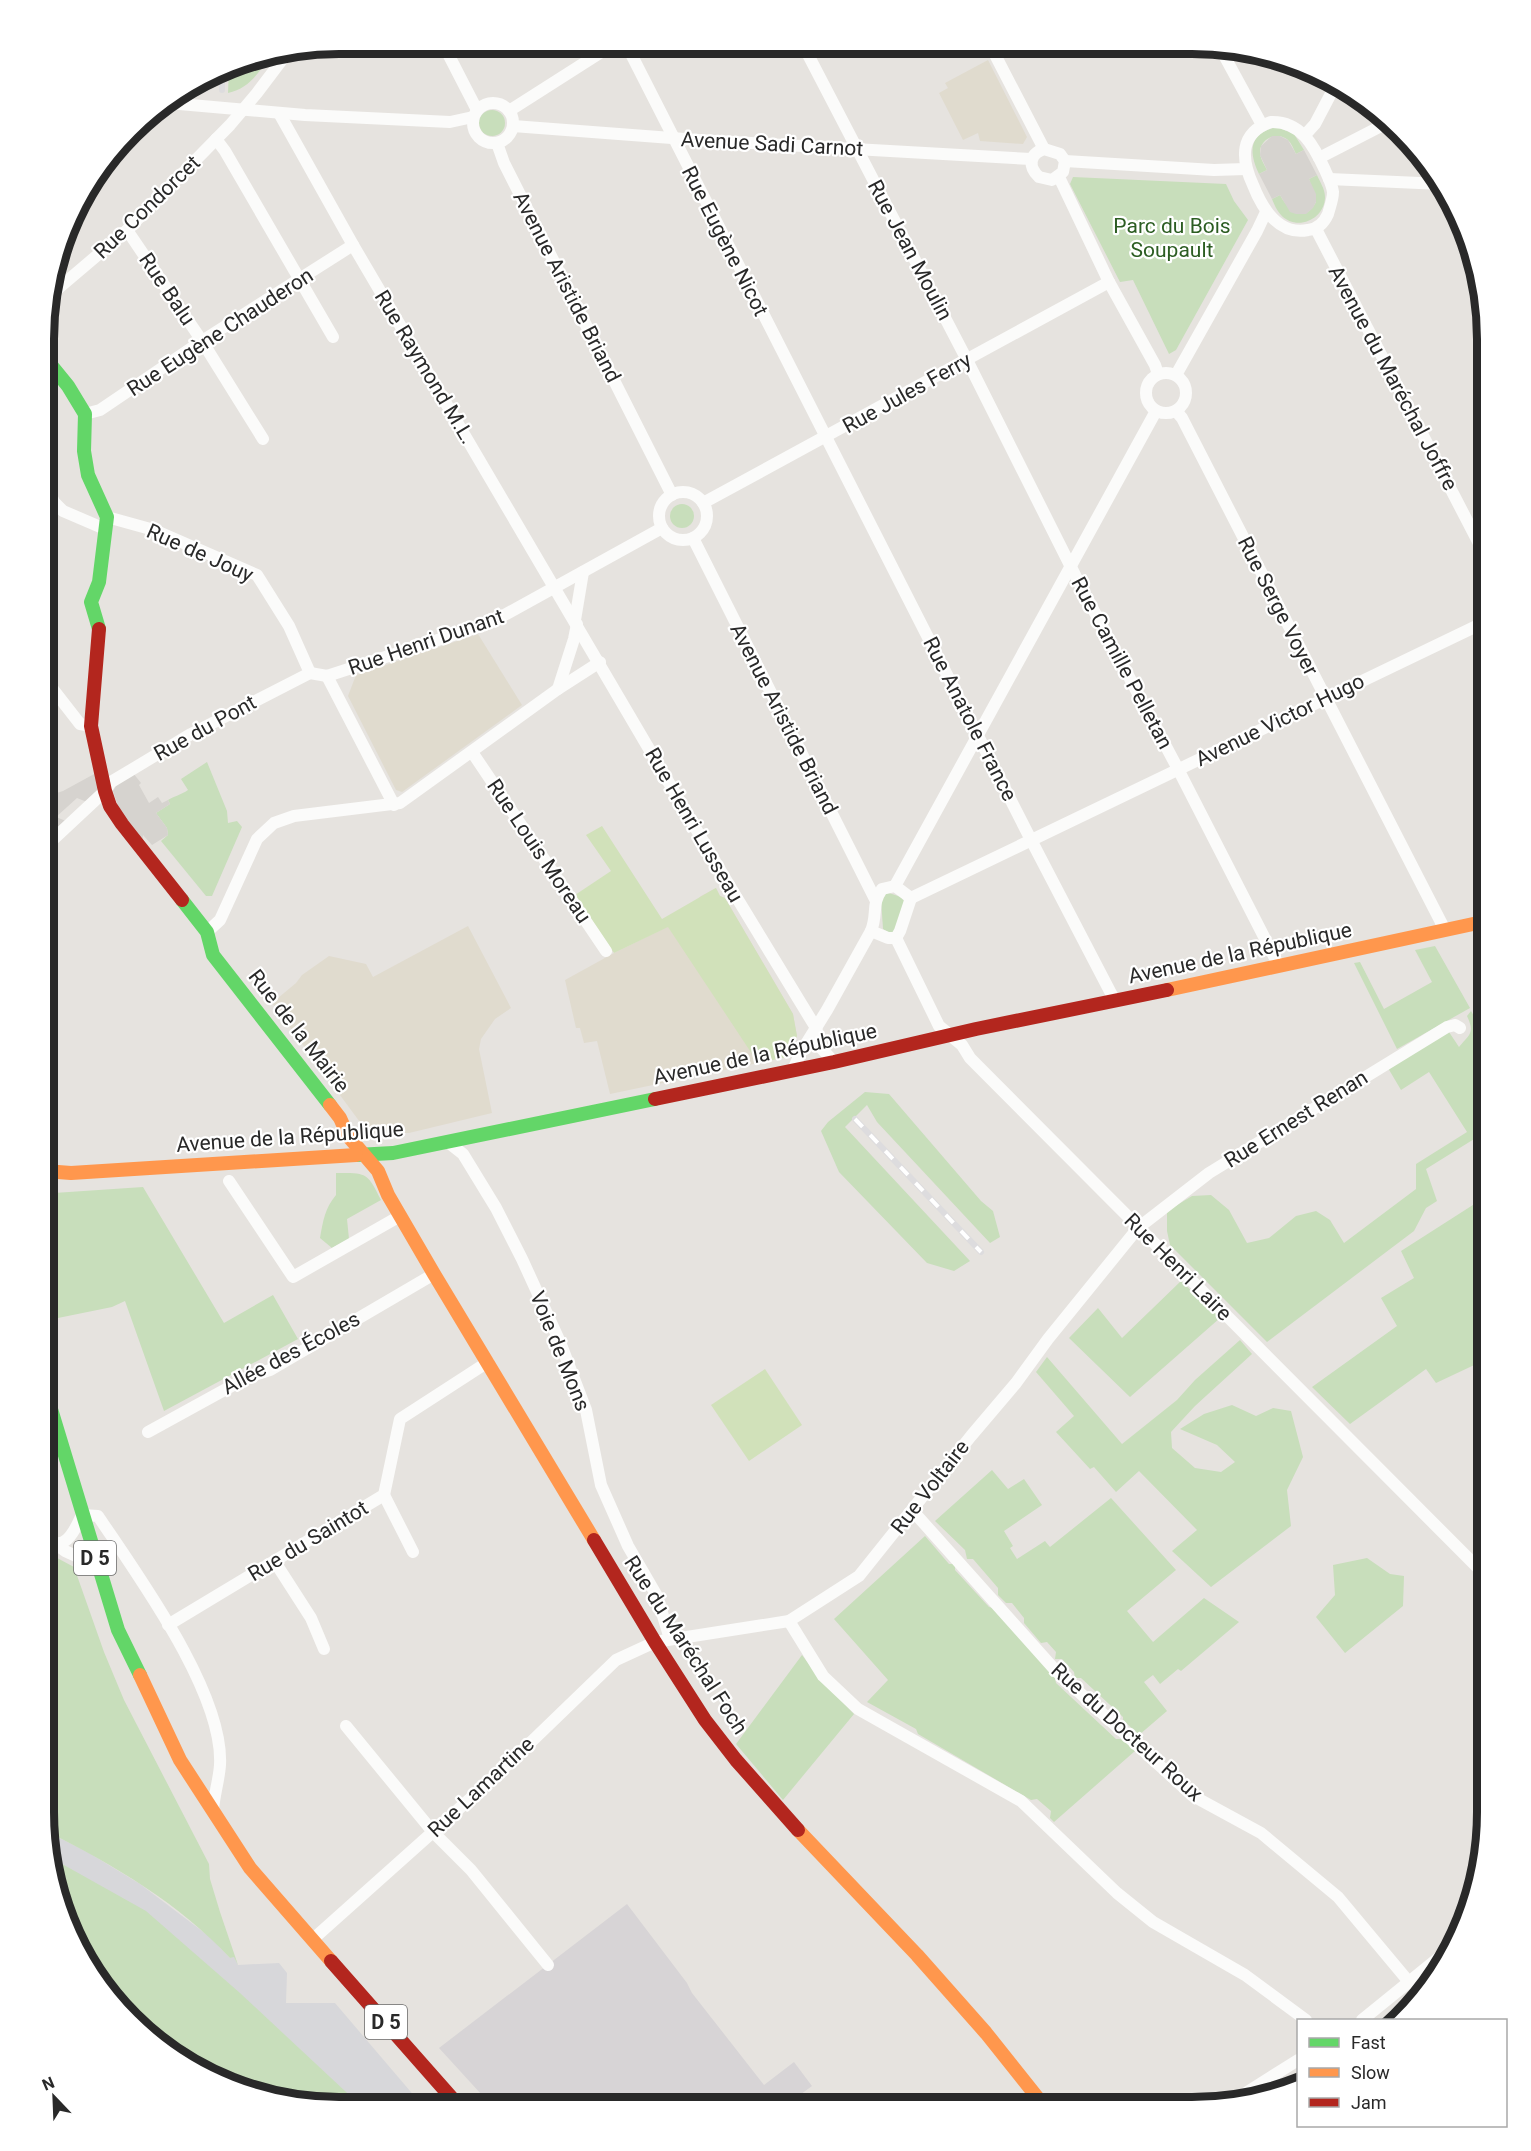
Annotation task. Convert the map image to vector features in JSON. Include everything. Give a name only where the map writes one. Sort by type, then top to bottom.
[{"type":"main road","points":[[54,369],[86,414],[84,451],[88,475],[106,523]]},
{"type":"main road","name":"Rue de la Mairie","points":[[106,523],[99,582],[91,602],[99,630],[92,726],[110,806],[207,932],[213,955],[340,1118],[348,1136],[362,1154]]},
{"type":"main road","name":"Avenue de la République","points":[[54,1172],[71,1173],[393,1153],[834,1062],[1477,923]]},
{"type":"main road","name":"Rue du Maréchal Foch","points":[[362,1154],[378,1171],[384,1187],[434,1274],[655,1642],[705,1720],[736,1760],[986,2033],[1037,2097]]},
{"type":"main road","points":[[54,1180],[71,1173]]},
{"type":"main road","name":"D 5","points":[[54,1420],[118,1630],[180,1760],[250,1868],[451,2097]]},
{"type":"street","points":[[177,104],[279,113],[450,122],[475,113],[487,103],[493,102],[509,111],[513,126],[508,136],[497,142],[485,142],[476,135],[472,123],[475,113],[448,54]]},
{"type":"street","points":[[509,111],[598,54]]},
{"type":"street","name":"Rue Eugène Nicot","points":[[631,54],[826,437]]},
{"type":"street","name":"Rue Jean Moulin","points":[[808,54],[967,360]]},
{"type":"street","points":[[995,54],[1044,149]]},
{"type":"street","points":[[1225,56],[1262,125]]},
{"type":"street","name":"Rue Condorcet","points":[[58,288],[128,230],[216,139],[257,93],[283,59]]},
{"type":"street","points":[[1305,135],[1315,124],[1332,91]]},
{"type":"street","name":"Rue Raymond M.L.","points":[[279,113],[353,245],[576,622]]},
{"type":"street","points":[[1271,122],[1287,123],[1305,135],[1329,180],[1333,192],[1331,206],[1326,218],[1316,229],[1291,230],[1266,212],[1246,170],[1244,157],[1251,135],[1262,125],[1271,122]]},
{"type":"street","name":"Avenue Sadi Carnot","points":[[513,126],[672,138],[1031,159]]},
{"type":"street","points":[[1319,158],[1381,126]]},
{"type":"street","points":[[216,139],[333,337]]},
{"type":"street","name":"Avenue Aristide Briand","points":[[497,142],[504,163],[672,495]]},
{"type":"street","points":[[1044,149],[1060,154],[1065,161],[1065,167],[1059,177],[1052,180],[1039,177],[1031,166],[1031,159],[1038,151],[1044,149]]},
{"type":"street","points":[[1065,161],[1246,170]]},
{"type":"street","points":[[1059,177],[1109,282],[1158,374]]},
{"type":"street","points":[[1329,180],[1431,184]]},
{"type":"street","points":[[1176,375],[1266,212]]},
{"type":"street","name":"Avenue du Maréchal Joffre","points":[[1316,229],[1477,540]]},
{"type":"street","name":"Rue Balu","points":[[128,230],[264,439]]},
{"type":"street","name":"Rue Eugène Chauderon","points":[[86,414],[100,410],[202,341],[353,245]]},
{"type":"street","name":"Rue Jules Ferry","points":[[703,502],[1109,282]]},
{"type":"street","name":"Rue Camille Pelletan","points":[[967,360],[1070,565],[1279,966]]},
{"type":"street","points":[[1167,372],[1176,375],[1184,382],[1187,393],[1184,403],[1176,411],[1166,414],[1156,411],[1148,403],[1145,392],[1149,381],[1158,374],[1167,372]]},
{"type":"street","points":[[793,1070],[876,920],[875,899],[882,889],[895,886],[1156,411]]},
{"type":"street","name":"Rue Serge Voyer","points":[[1176,411],[1182,418],[1445,930]]},
{"type":"street","name":"Rue Anatole France","points":[[826,437],[1115,1001]]},
{"type":"street","points":[[679,492],[693,494],[703,502],[708,516],[707,523],[704,529],[693,538],[678,540],[662,528],[659,519],[662,505],[672,495],[679,492]]},
{"type":"street","name":"Rue de Jouy","points":[[54,502],[63,511],[106,523],[154,530],[256,575],[289,626],[310,673]]},
{"type":"street","points":[[555,588],[662,528]]},
{"type":"street","name":"Avenue Aristide Briand","points":[[693,538],[875,899]]},
{"type":"street","points":[[558,689],[574,639],[583,572]]},
{"type":"street","name":"Rue Henri Dunant","points":[[327,676],[490,623],[555,588]]},
{"type":"street","name":"Rue Henri Lusseau","points":[[576,622],[726,880],[816,1028],[822,1049],[834,1062]]},
{"type":"street","name":"Avenue Victor Hugo","points":[[911,898],[1477,626]]},
{"type":"street","points":[[207,932],[220,920],[257,839],[274,823],[294,816],[394,805],[410,797],[558,689],[600,662]]},
{"type":"street","points":[[310,673],[327,676],[394,805]]},
{"type":"street","name":"Rue du Pont","points":[[54,839],[105,791],[111,782],[191,734],[310,673]]},
{"type":"street","points":[[54,691],[80,724],[92,726]]},
{"type":"street","name":"Rue Louis Moreau","points":[[472,752],[606,951]]},
{"type":"street","points":[[871,930],[888,938],[896,938],[900,932],[911,898],[895,886]]},
{"type":"street","name":"Rue Henri Laire","points":[[896,938],[936,1021],[962,1045],[970,1058],[1477,1567]]},
{"type":"street","name":"Rue Ernest Renan","points":[[1138,1228],[1219,1167],[1447,1027],[1455,1025],[1460,1028]]},
{"type":"street","name":"Voie de Mons","points":[[449,1143],[463,1154],[496,1208],[565,1352],[586,1410],[600,1485],[628,1546],[657,1596],[670,1639]]},
{"type":"street","points":[[229,1181],[293,1277],[400,1216]]},
{"type":"street","name":"Rue Voltaire","points":[[655,1642],[789,1621],[859,1576],[1138,1228]]},
{"type":"street","name":"Allée des Écoles","points":[[148,1432],[248,1377],[270,1370],[434,1274]]},
{"type":"street","name":"Rue du Saintot","points":[[168,1625],[384,1495],[400,1419],[488,1362]]},
{"type":"street","points":[[384,1495],[413,1552]]},
{"type":"street","name":"Rue du Docteur Roux","points":[[912,1510],[1056,1671],[1193,1796],[1261,1833],[1338,1898],[1409,1982]]},
{"type":"street","points":[[54,1540],[63,1542],[70,1538],[82,1515],[98,1516],[168,1625],[187,1658],[214,1718],[220,1764],[213,1810]]},
{"type":"street","points":[[54,1543],[65,1551],[98,1566]]},
{"type":"street","points":[[275,1562],[311,1618],[324,1649]]},
{"type":"street","points":[[789,1621],[823,1676],[858,1709],[1021,1801],[1117,1893],[1153,1922],[1245,1975],[1305,2019]]},
{"type":"street","name":"Rue Lamartine","points":[[312,1940],[500,1772],[609,1665],[655,1642]]},
{"type":"street","points":[[346,1726],[433,1832],[471,1870],[548,1965]]},
{"type":"street","points":[[1367,2019],[1436,1960]]},
{"type":"street","points":[[1247,2092],[1297,2061]]},
{"type":"shaded area","points":[[988,60],[1027,137],[1023,144],[980,141],[978,133],[963,140],[939,93],[948,88],[945,83]]},
{"type":"shaded area","points":[[1272,136],[1280,136],[1288,140],[1296,154],[1304,150],[1317,175],[1309,179],[1316,194],[1316,202],[1306,214],[1290,212],[1280,195],[1272,199],[1259,174],[1267,170],[1260,155],[1261,146]]},
{"type":"shaded area","points":[[478,634],[522,705],[402,792],[396,790],[348,696],[356,675]]},
{"type":"shaded area","points":[[96,773],[98,789],[96,793],[87,802],[77,798],[56,817],[66,821],[54,832],[54,794]]},
{"type":"shaded area","points":[[133,773],[141,783],[139,785],[149,803],[158,797],[162,803],[168,800],[170,804],[156,813],[167,828],[168,835],[152,845],[143,835],[142,844],[121,815],[113,791],[118,783]]},
{"type":"shaded area","points":[[716,888],[720,896],[725,898],[793,1014],[797,1036],[786,1057],[610,1094],[597,1041],[584,1043],[580,1028],[576,1028],[565,980],[667,927],[701,896]]},
{"type":"shaded area","points":[[468,926],[511,1008],[495,1019],[481,1039],[479,1049],[492,1113],[409,1133],[368,1133],[272,1003],[302,975],[329,956],[366,964],[373,977]]},
{"type":"shaded area","points":[[55,1836],[140,1884],[210,1937],[230,1958],[234,1956],[238,1965],[279,1963],[287,1973],[286,2003],[335,2003],[415,2097],[339,2097],[283,2092],[247,2082],[213,2068],[180,2049],[137,2014],[113,1986],[92,1955],[69,1904],[59,1868]]},
{"type":"shaded area","points":[[627,1904],[687,1983],[692,1993],[764,2085],[794,2062],[812,2086],[797,2097],[484,2097],[439,2048]]},
{"type":"green space","points":[[264,64],[248,83],[228,93],[229,77]]},
{"type":"green space","points":[[492,110],[501,114],[505,123],[501,132],[492,136],[483,132],[479,123],[483,114]]},
{"type":"green space","points":[[1277,127],[1294,134],[1304,150],[1296,154],[1285,138],[1277,136],[1269,138],[1262,144],[1260,152],[1267,170],[1259,174],[1253,158],[1253,144],[1261,134]]},
{"type":"green space","points":[[1317,175],[1325,194],[1324,205],[1320,211],[1309,221],[1302,223],[1287,220],[1272,199],[1280,195],[1292,210],[1302,214],[1307,213],[1316,202],[1309,179]]},
{"type":"green space","name":"Parc du Bois Soupault","points":[[1073,177],[1226,184],[1234,201],[1248,220],[1176,350],[1169,354],[1133,280],[1120,282],[1070,184]]},
{"type":"green space","points":[[682,504],[691,507],[694,516],[691,525],[682,528],[673,525],[670,516],[673,507]]},
{"type":"green space","points":[[207,762],[227,811],[228,823],[237,821],[242,827],[212,896],[206,896],[161,841],[168,835],[167,828],[156,813],[170,804],[168,800],[188,790],[181,779]]},
{"type":"green space","points":[[602,826],[662,919],[716,888],[720,896],[725,898],[793,1014],[797,1036],[786,1057],[758,1063],[668,927],[614,953],[575,895],[611,871],[586,835]]},
{"type":"green space","points":[[889,893],[901,897],[904,901],[895,931],[890,933],[883,929],[881,899]]},
{"type":"green space","points":[[1435,946],[1470,1008],[1397,1049],[1354,963],[1360,962],[1384,1009],[1432,982],[1415,950]]},
{"type":"green space","points":[[1471,1011],[1477,1021],[1477,1137],[1426,1169],[1437,1201],[1426,1208],[1414,1231],[1267,1342],[1170,1245],[1167,1211],[1192,1196],[1211,1195],[1229,1210],[1247,1243],[1269,1238],[1296,1216],[1316,1211],[1330,1220],[1344,1243],[1416,1189],[1416,1164],[1467,1132],[1429,1072],[1401,1090],[1388,1068],[1449,1032],[1459,1047],[1471,1030],[1467,1016]]},
{"type":"green space","points":[[865,1092],[889,1094],[981,1201],[993,1211],[1000,1237],[990,1243],[877,1122],[867,1105],[845,1127],[970,1261],[954,1271],[927,1263],[839,1172],[821,1131],[828,1122]]},
{"type":"green space","points":[[336,1173],[354,1173],[365,1176],[381,1200],[347,1219],[349,1239],[332,1248],[320,1238],[323,1220],[336,1195]]},
{"type":"green space","points":[[143,1187],[224,1323],[273,1295],[298,1339],[164,1411],[125,1301],[112,1307],[58,1318],[54,1303],[54,1193]]},
{"type":"green space","points":[[1477,1202],[1477,1364],[1436,1383],[1426,1369],[1350,1424],[1312,1387],[1397,1326],[1381,1298],[1414,1278],[1401,1251]]},
{"type":"green space","points":[[1181,1281],[1220,1318],[1130,1397],[1069,1338],[1098,1308],[1122,1338]]},
{"type":"green space","points":[[1240,1340],[1252,1354],[1195,1406],[1171,1432],[1172,1448],[1195,1468],[1221,1472],[1235,1462],[1217,1445],[1180,1429],[1204,1414],[1232,1405],[1256,1416],[1273,1408],[1291,1411],[1303,1457],[1287,1490],[1291,1526],[1211,1587],[1172,1551],[1197,1530],[1139,1471],[1116,1492],[1094,1467],[1090,1469],[1056,1432],[1074,1416],[1036,1372],[1047,1357],[1122,1444],[1177,1400],[1195,1380]]},
{"type":"green space","points":[[765,1369],[802,1425],[749,1461],[711,1405]]},
{"type":"green space","points":[[992,1470],[1008,1489],[1024,1479],[1042,1505],[1004,1531],[1013,1546],[1010,1548],[1017,1559],[1045,1541],[1050,1547],[1111,1498],[1176,1570],[1127,1611],[1153,1642],[1204,1598],[1239,1622],[1181,1671],[1178,1669],[1160,1684],[1153,1675],[1144,1682],[1167,1711],[1139,1735],[1081,1678],[1075,1678],[1074,1672],[1062,1659],[1055,1659],[1056,1652],[1047,1642],[1041,1643],[1024,1623],[1024,1618],[1012,1603],[1006,1603],[998,1595],[998,1588],[973,1559],[967,1559],[965,1550],[935,1521]]},
{"type":"green space","points":[[925,1536],[949,1564],[955,1564],[955,1570],[989,1607],[997,1609],[1055,1677],[1056,1683],[1116,1739],[1123,1739],[1135,1751],[1054,1822],[1050,1818],[1051,1811],[1037,1799],[1031,1800],[918,1734],[916,1729],[867,1702],[888,1680],[834,1619]]},
{"type":"green space","points":[[54,1556],[74,1567],[104,1652],[124,1700],[209,1864],[210,1879],[238,1965],[234,1957],[230,1958],[211,1938],[168,1903],[97,1858],[55,1836]]},
{"type":"green space","points":[[1367,1558],[1390,1574],[1404,1576],[1403,1606],[1345,1653],[1316,1617],[1335,1595],[1333,1565]]},
{"type":"green space","points":[[802,1655],[821,1680],[854,1714],[783,1800],[736,1744]]},
{"type":"green space","points":[[58,1862],[146,1911],[240,1993],[351,2097],[301,2095],[247,2082],[196,2059],[165,2038],[137,2014],[113,1986],[92,1955],[69,1904]]},
{"type":"railway","points":[[222,79],[222,90]]},
{"type":"railway","points":[[855,1119],[981,1252]]},
{"type":"traffic: fast","points":[[54,369],[68,386],[85,414],[84,451],[88,475],[107,517],[99,582],[91,602],[99,629]]},
{"type":"traffic: fast","points":[[182,900],[207,932],[213,955],[330,1105]]},
{"type":"traffic: fast","points":[[356,1155],[393,1153],[655,1099]]},
{"type":"traffic: fast","points":[[54,1419],[118,1630],[140,1675]]},
{"type":"traffic: slow","points":[[1167,990],[1477,923]]},
{"type":"traffic: slow","points":[[330,1105],[340,1118],[348,1136],[378,1171],[388,1195],[434,1274],[594,1540]]},
{"type":"traffic: slow","points":[[54,1172],[71,1173],[356,1155]]},
{"type":"traffic: slow","points":[[140,1675],[180,1760],[250,1868],[331,1961]]},
{"type":"traffic: slow","points":[[798,1830],[917,1955],[986,2033],[1037,2097]]},
{"type":"traffic: jam","points":[[99,629],[91,726],[105,791],[110,806],[122,824],[182,900]]},
{"type":"traffic: jam","points":[[655,1099],[1167,990]]},
{"type":"traffic: jam","points":[[594,1540],[705,1720],[736,1760],[798,1830]]},
{"type":"traffic: jam","points":[[331,1961],[451,2097]]}]
